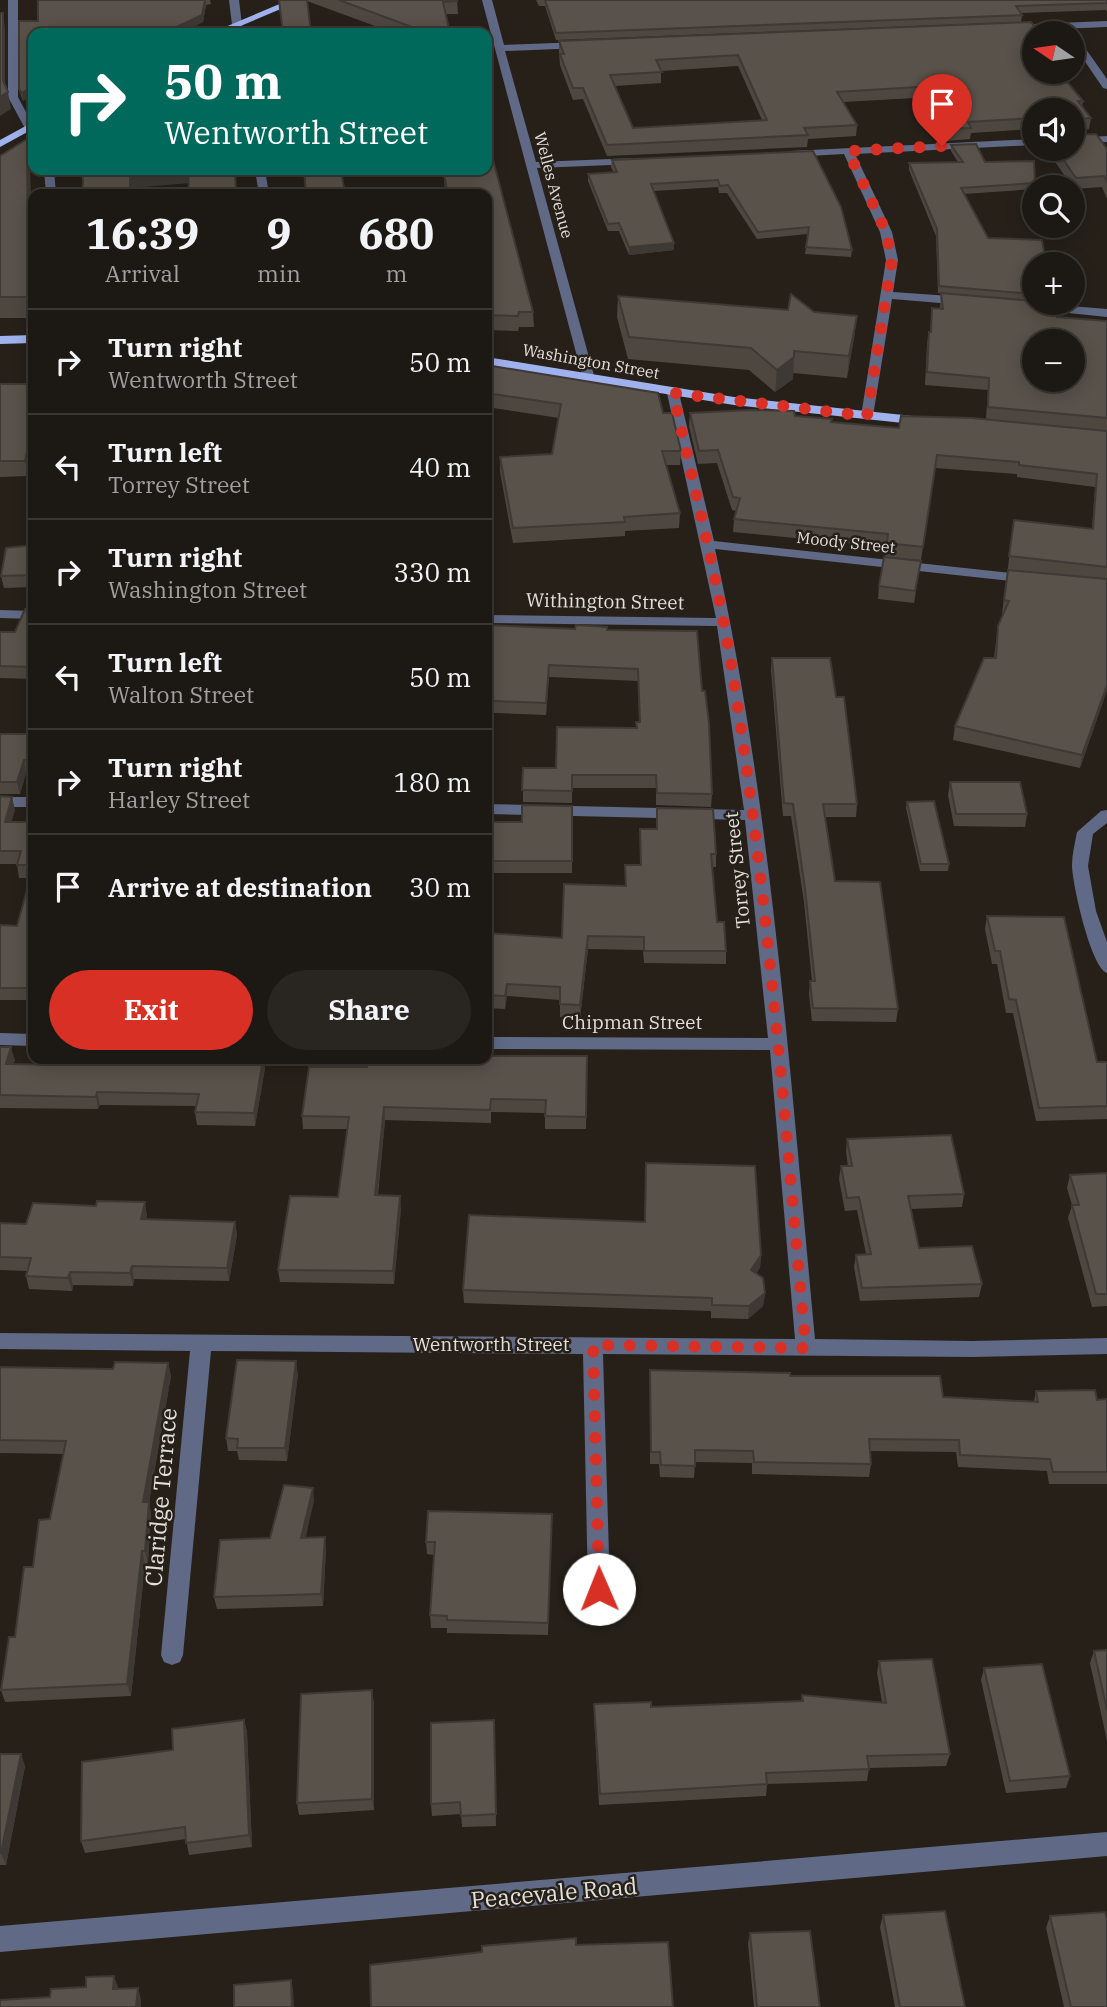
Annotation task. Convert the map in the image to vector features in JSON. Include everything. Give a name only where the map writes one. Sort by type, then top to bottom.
[{"type":"main road","points":[[240,28],[297,0]]},
{"type":"main road","points":[[0,144],[28,130]]},
{"type":"main road","points":[[0,340],[28,339]]},
{"type":"main road","name":"Washington Street","points":[[492,362],[673,393],[938,422]]},
{"type":"street","points":[[13,0],[13,97],[28,124]]},
{"type":"street","points":[[234,0],[238,28]]},
{"type":"street","name":"Welles Avenue","points":[[487,0],[589,379]]},
{"type":"street","points":[[1085,29],[1107,24]]},
{"type":"street","points":[[998,29],[1022,30]]},
{"type":"street","points":[[500,48],[591,44]]},
{"type":"street","points":[[1085,55],[1107,86]]},
{"type":"street","points":[[1085,140],[1107,139]]},
{"type":"street","points":[[783,155],[1022,143]]},
{"type":"street","points":[[848,151],[886,232],[892,260],[867,416]]},
{"type":"street","points":[[532,165],[650,161]]},
{"type":"street","points":[[885,295],[981,303]]},
{"type":"street","points":[[1085,311],[1107,313]]},
{"type":"street","name":"Torrey Street","points":[[673,393],[735,685],[777,1044],[806,1348]]},
{"type":"street","name":"Moody Street","points":[[706,544],[1042,580]]},
{"type":"street","points":[[0,614],[28,615]]},
{"type":"street","name":"Withington Street","points":[[492,619],[723,622]]},
{"type":"street","points":[[0,802],[28,802]]},
{"type":"street","points":[[492,809],[752,816]]},
{"type":"street","points":[[1107,815],[1085,832],[1080,866],[1088,911],[1107,967]]},
{"type":"street","points":[[0,1039],[28,1040]]},
{"type":"street","name":"Chipman Street","points":[[492,1043],[777,1044]]},
{"type":"street","name":"Wentworth Street","points":[[0,1341],[973,1349],[1107,1346]]},
{"type":"street","name":"Claridge Terrace","points":[[172,1655],[201,1344]]},
{"type":"street","points":[[593,1345],[599,1589]]},
{"type":"street","name":"Peacevale Road","points":[[0,1939],[1107,1844]]},
{"type":"building","points":[[38,0],[205,0],[202,15],[175,28],[28,28],[28,89],[22,93],[19,89],[19,21],[38,21]]},
{"type":"building","points":[[279,0],[307,0],[310,28],[282,28]]},
{"type":"building","points":[[339,0],[457,0],[443,2],[449,28],[415,28]]},
{"type":"building","points":[[545,0],[1107,0],[1107,3],[1016,6],[1022,15],[556,33]]},
{"type":"building","points":[[0,13],[3,13],[3,80],[8,92],[0,97]]},
{"type":"building","points":[[1022,22],[1022,84],[1069,84],[1081,98],[1022,98],[1022,119],[968,122],[971,128],[945,129],[917,87],[837,92],[857,125],[804,128],[808,135],[607,145],[583,88],[573,88],[560,54],[564,54],[559,41]],"holes":[[[738,55],[767,120],[633,128],[610,75],[662,72],[656,60]]]},
{"type":"building","points":[[1085,134],[1096,134],[1107,149],[1107,182],[1104,176],[1074,175],[1064,161],[1085,161]]},
{"type":"building","points":[[27,139],[28,297],[0,297],[0,156]]},
{"type":"building","points":[[976,144],[985,162],[1034,161],[1035,175],[1022,175],[1022,184],[961,188],[988,238],[1042,240],[1044,252],[1022,252],[1022,293],[939,286],[937,229],[909,163],[963,162],[951,145]]},
{"type":"building","points":[[813,151],[841,207],[852,250],[806,247],[809,227],[758,232],[728,185],[720,186],[718,180],[651,184],[674,243],[629,247],[619,223],[608,224],[588,174],[617,172],[612,160]]},
{"type":"building","points":[[492,156],[533,312],[519,312],[518,316],[492,315],[492,189],[447,189],[444,175],[492,175]]},
{"type":"building","points":[[82,175],[130,175],[130,189],[82,189]]},
{"type":"building","points":[[188,175],[235,175],[236,189],[189,189]]},
{"type":"building","points":[[304,175],[342,175],[344,189],[306,189]]},
{"type":"building","points":[[941,293],[1022,300],[1022,315],[1057,315],[1107,321],[1107,418],[988,407],[989,378],[927,372],[932,308],[943,309]]},
{"type":"building","points":[[791,294],[814,312],[857,316],[849,356],[794,351],[794,357],[777,370],[751,348],[629,337],[618,296],[788,310]]},
{"type":"building","points":[[492,366],[658,393],[663,413],[672,413],[681,451],[662,451],[680,513],[624,517],[625,522],[513,528],[500,457],[552,454],[561,404],[492,394]]},
{"type":"building","points":[[0,384],[28,384],[28,448],[25,461],[0,461]]},
{"type":"building","points":[[794,411],[795,416],[832,419],[831,422],[899,428],[901,416],[972,418],[1107,431],[1107,567],[1009,556],[1014,520],[1093,529],[1097,474],[1019,465],[1019,462],[937,455],[923,547],[887,543],[888,534],[734,519],[740,498],[733,497],[718,450],[699,451],[690,413]]},
{"type":"building","points":[[28,546],[28,575],[1,576],[6,548]]},
{"type":"building","points":[[884,557],[921,561],[915,591],[879,586]]},
{"type":"building","points":[[1008,570],[1107,579],[1107,685],[1082,755],[955,726],[984,658],[996,658],[998,626],[1009,601],[1004,600]]},
{"type":"building","points":[[25,609],[28,609],[28,667],[0,666],[0,632],[15,632]]},
{"type":"building","points":[[492,625],[575,629],[576,625],[607,627],[607,630],[697,631],[702,691],[705,691],[709,723],[712,794],[657,793],[656,775],[572,775],[572,791],[522,790],[523,768],[556,768],[557,727],[637,728],[636,722],[640,722],[638,669],[549,665],[546,703],[493,701],[492,722]]},
{"type":"building","points":[[772,658],[830,658],[836,697],[844,697],[857,804],[823,804],[835,881],[880,882],[898,1009],[813,1008],[810,981],[815,981],[805,889],[793,804],[784,803]]},
{"type":"building","points":[[0,734],[28,734],[28,760],[24,760],[17,782],[0,782]]},
{"type":"building","points":[[950,782],[1020,782],[1027,814],[956,814]]},
{"type":"building","points":[[0,796],[12,797],[5,822],[28,822],[28,865],[17,865],[21,851],[0,851]]},
{"type":"building","points":[[934,801],[949,864],[921,864],[907,802]]},
{"type":"building","points":[[522,805],[572,806],[572,861],[492,861],[492,822],[522,822]]},
{"type":"building","points":[[657,808],[713,809],[716,854],[711,854],[717,922],[724,922],[726,951],[644,951],[644,937],[588,936],[580,1005],[560,1004],[560,987],[507,984],[505,996],[492,995],[492,933],[562,938],[564,884],[626,886],[625,865],[641,865],[640,829],[657,829]]},
{"type":"building","points":[[28,886],[28,988],[0,988],[0,925],[17,926]]},
{"type":"building","points":[[987,916],[1064,917],[1097,1062],[1107,1062],[1107,1106],[1039,1108],[1016,1000],[1009,999],[1000,951],[995,951]]},
{"type":"building","points":[[0,1047],[11,1047],[6,1064],[262,1064],[254,1113],[195,1112],[199,1094],[97,1092],[96,1097],[0,1095]]},
{"type":"building","points":[[492,1056],[587,1056],[586,1117],[545,1116],[546,1100],[491,1099],[490,1110],[384,1107],[375,1195],[400,1196],[393,1271],[278,1270],[290,1196],[338,1197],[349,1117],[302,1116],[309,1067],[367,1067],[367,1064],[492,1064]]},
{"type":"building","points":[[951,1135],[964,1194],[908,1196],[919,1248],[972,1246],[982,1284],[862,1288],[856,1255],[871,1254],[859,1197],[847,1198],[841,1166],[852,1166],[847,1139]]},
{"type":"building","points":[[646,1163],[755,1166],[761,1255],[751,1270],[763,1278],[765,1293],[749,1306],[712,1305],[712,1298],[463,1290],[469,1215],[645,1222]]},
{"type":"building","points":[[1107,1173],[1107,1294],[1096,1294],[1072,1205],[1079,1205],[1070,1175]]},
{"type":"building","points":[[97,1201],[145,1202],[141,1219],[235,1222],[227,1268],[132,1266],[130,1273],[70,1272],[68,1278],[26,1276],[31,1258],[0,1257],[0,1223],[26,1224],[33,1203],[96,1206]]},
{"type":"building","points":[[237,1360],[296,1361],[285,1448],[237,1448],[238,1439],[226,1438]]},
{"type":"building","points":[[115,1362],[168,1363],[143,1502],[149,1502],[145,1551],[142,1551],[127,1684],[1,1690],[9,1637],[15,1637],[24,1567],[33,1567],[39,1520],[50,1519],[66,1441],[0,1440],[0,1367],[113,1369]]},
{"type":"building","points":[[650,1370],[790,1373],[790,1376],[940,1376],[943,1397],[1038,1402],[1036,1391],[1095,1390],[1097,1400],[1107,1399],[1107,1472],[1053,1472],[1050,1459],[960,1455],[959,1440],[869,1439],[871,1464],[754,1462],[753,1451],[695,1450],[695,1466],[661,1465],[660,1452],[651,1452]]},
{"type":"building","points":[[284,1485],[313,1488],[301,1538],[325,1537],[321,1594],[214,1597],[220,1540],[270,1538]]},
{"type":"building","points":[[428,1511],[552,1514],[548,1623],[447,1620],[447,1616],[430,1615],[435,1542],[426,1542]]},
{"type":"building","points":[[1107,1650],[1107,1710],[1094,1651]]},
{"type":"building","points":[[932,1659],[950,1754],[867,1756],[869,1769],[766,1773],[767,1784],[600,1794],[594,1704],[651,1702],[651,1707],[803,1701],[802,1695],[886,1703],[879,1661]]},
{"type":"building","points":[[1042,1664],[1070,1776],[1010,1781],[984,1668]]},
{"type":"building","points":[[372,1690],[372,1799],[297,1803],[301,1694]]},
{"type":"building","points":[[244,1720],[249,1835],[186,1843],[185,1827],[81,1841],[82,1762],[173,1750],[172,1729]]},
{"type":"building","points":[[494,1720],[496,1814],[461,1816],[460,1802],[431,1804],[431,1723]]},
{"type":"building","points":[[0,1754],[21,1754],[1,1853],[0,1853]]},
{"type":"building","points":[[945,1911],[965,2007],[900,2007],[883,1915]]},
{"type":"building","points":[[1105,1912],[1107,2007],[1071,2007],[1050,1916]]},
{"type":"building","points":[[810,1931],[820,2007],[757,2007],[750,1933]]},
{"type":"building","points":[[576,1938],[576,1945],[668,1942],[673,2007],[371,2007],[370,1965],[482,1952],[482,1946]]},
{"type":"building","points":[[114,1976],[113,1989],[138,1988],[136,2007],[0,2007],[0,2000],[50,1997],[51,1989],[86,1987],[86,1977]]},
{"type":"building","points":[[291,1980],[292,2007],[234,2007],[234,1985]]},
{"type":"route","points":[[599,1589],[593,1345],[806,1348],[777,1044],[735,685],[673,393],[867,416],[892,260],[886,232],[848,151],[942,146]]}]
